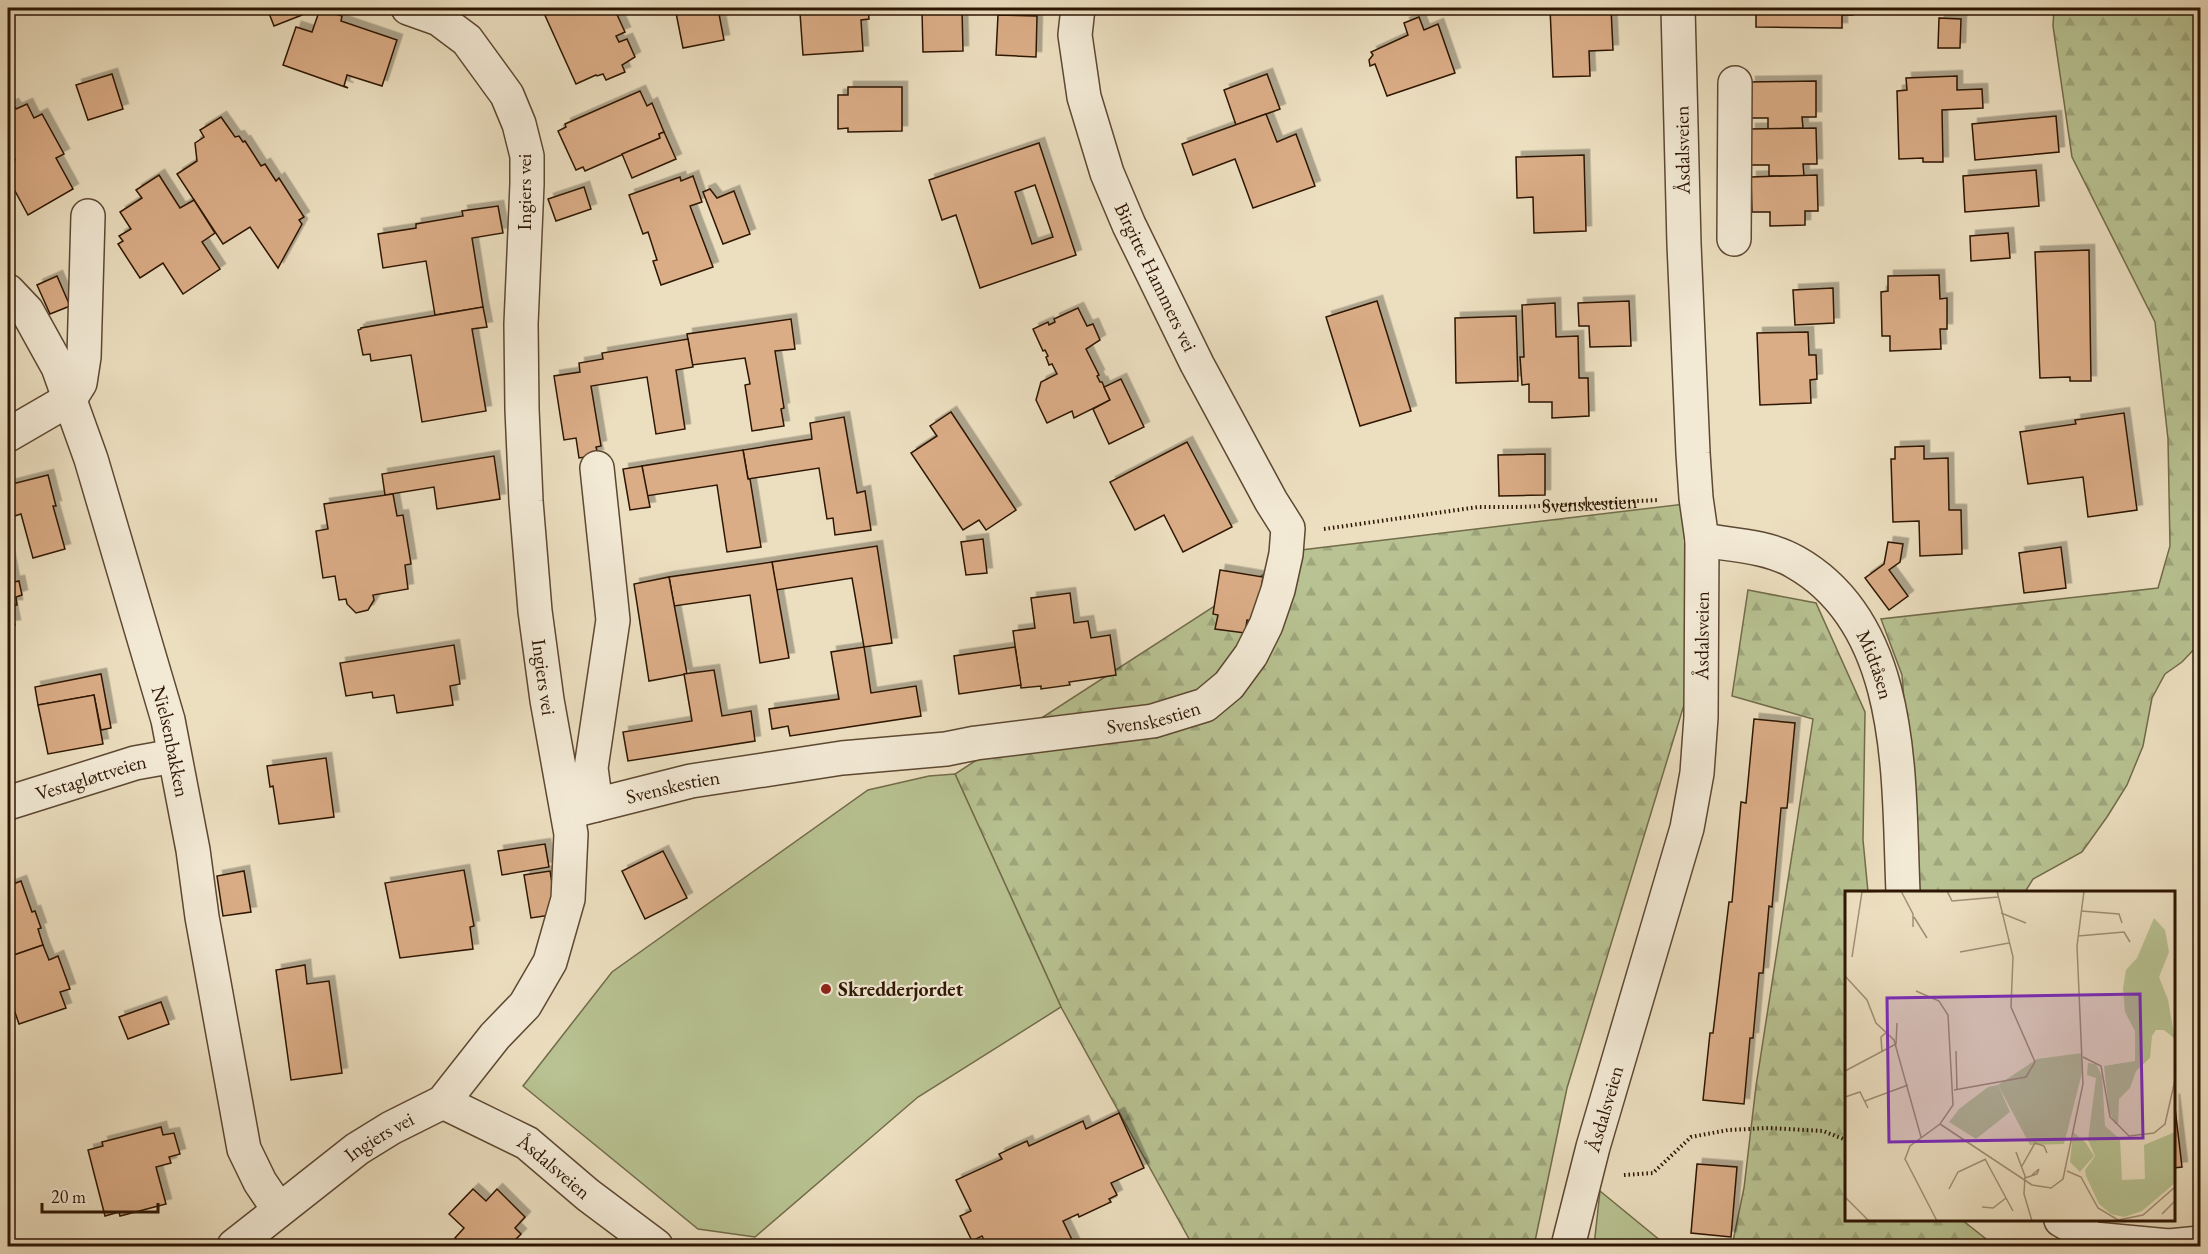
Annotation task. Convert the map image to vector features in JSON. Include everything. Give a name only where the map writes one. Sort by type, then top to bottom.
[{"type":"street","name":"Ingiers vei","points":[[234,1246],[357,1149],[391,1128],[443,1102],[495,1036],[525,1005],[550,962],[568,899],[571,834],[582,809],[547,700],[526,501],[521,324],[527,156],[519,124],[507,95],[467,40],[439,19],[408,8]]},
{"type":"street","name":"Birgitte Hammers vei","points":[[1078,8],[1076,35],[1084,96],[1107,172],[1129,225],[1197,364],[1288,528]]},
{"type":"street","name":"Åsdalsveien","points":[[1568,1246],[1585,1178],[1687,828],[1697,773],[1701,717],[1702,540],[1696,498],[1684,244],[1678,8]]},
{"type":"street","points":[[1734,239],[1735,83]]},
{"type":"street","points":[[8,435],[70,399],[80,383],[84,357],[88,216]]},
{"type":"street","name":"Nielsenbakken","points":[[8,291],[27,311],[58,367],[91,459],[165,710],[193,850],[202,917],[243,1149],[260,1182],[279,1210]]},
{"type":"street","points":[[582,809],[591,768],[613,620],[597,468]]},
{"type":"street","name":"Svenskestien","points":[[582,809],[642,792],[691,782],[842,758],[946,749],[1153,721],[1205,705],[1229,685],[1251,655],[1266,626],[1282,576],[1288,528]]},
{"type":"street","name":"Midtåsen","points":[[1702,540],[1756,548],[1794,561],[1828,585],[1856,619],[1874,653],[1887,698],[1896,756],[1903,891]]},
{"type":"street","name":"Vestagløttveien","points":[[8,803],[135,763],[174,756]]},
{"type":"street","name":"Åsdalsveien","points":[[443,1102],[527,1143],[656,1246]]},
{"type":"street","points":[[2063,1221],[2094,1239],[2169,1246],[2200,1244]]},
{"type":"path","name":"Svenskestien","points":[[1288,528],[1312,531],[1479,507],[1696,498]]},
{"type":"path","points":[[1585,1178],[1653,1173],[1691,1137],[1728,1130],[1769,1128],[1823,1131],[1845,1140]]},
{"type":"green space","points":[[2054,8],[2200,8],[2200,643],[2182,662],[2165,674],[2152,698],[2143,746],[2127,785],[2082,852],[2033,879],[2026,891],[1916,891],[1902,675],[1881,619],[2158,588],[2170,546],[2168,439],[2155,322],[2072,157],[2053,26]]},
{"type":"green space","points":[[1693,503],[1691,682],[1567,1088],[1534,1246],[1193,1246],[1061,1007],[955,774],[1301,550]]},
{"type":"green space","points":[[1748,590],[1816,603],[1865,712],[1863,840],[1868,891],[1845,891],[1845,1221],[1963,1221],[1995,1246],[1732,1246],[1744,1188],[1756,1086],[1813,719],[1732,696]]},
{"type":"green space","name":"Skredderjordet","points":[[955,774],[1061,1007],[918,1097],[755,1237],[698,1229],[523,1086],[612,972],[868,790],[929,776]]},
{"type":"green space","points":[[1600,1191],[1667,1246],[1594,1246]]},
{"type":"building","points":[[267,8],[299,8],[302,15],[274,26]]},
{"type":"building","points":[[543,8],[614,8],[625,32],[616,36],[619,42],[627,39],[635,57],[622,65],[625,72],[606,80],[603,74],[596,75],[576,84]]},
{"type":"building","points":[[675,8],[724,8],[725,13],[719,14],[724,40],[683,48]]},
{"type":"building","points":[[785,8],[868,8],[869,19],[861,20],[863,51],[803,55],[800,13],[785,14]]},
{"type":"building","points":[[1312,8],[1330,8],[1314,13]]},
{"type":"building","points":[[1550,8],[1611,8],[1613,50],[1589,51],[1590,76],[1553,77]]},
{"type":"building","points":[[1756,8],[1853,8],[1853,15],[1842,15],[1842,28],[1756,27]]},
{"type":"building","points":[[320,9],[342,16],[341,21],[397,40],[382,86],[347,75],[344,86],[348,88],[283,65],[296,27],[312,32]]},
{"type":"building","points":[[962,10],[963,51],[923,52],[922,11]]},
{"type":"building","points":[[998,15],[1037,16],[1036,57],[996,55]]},
{"type":"building","points":[[1419,17],[1424,30],[1438,24],[1455,73],[1387,96],[1375,64],[1370,66],[1369,60],[1373,55],[1371,52],[1408,35],[1404,23]]},
{"type":"building","points":[[1939,18],[1961,19],[1960,48],[1938,48]]},
{"type":"building","points":[[112,74],[123,109],[88,120],[76,85]]},
{"type":"building","points":[[1267,74],[1280,109],[1236,125],[1224,90]]},
{"type":"building","points":[[1957,76],[1957,90],[1982,89],[1983,108],[1942,110],[1943,162],[1923,162],[1923,158],[1899,159],[1897,91],[1907,90],[1906,78]]},
{"type":"building","points":[[1816,81],[1816,117],[1802,117],[1803,128],[1768,129],[1768,118],[1750,118],[1750,82]]},
{"type":"building","points":[[848,87],[902,87],[902,131],[848,132],[848,128],[838,129],[838,95],[848,95]]},
{"type":"building","points":[[640,91],[647,106],[652,103],[664,132],[659,134],[660,138],[585,171],[583,167],[576,170],[558,131],[566,127],[565,124]]},
{"type":"building","points":[[13,104],[16,109],[27,104],[34,118],[42,114],[64,154],[56,158],[73,189],[28,215],[8,178],[8,164],[15,160],[8,147],[8,107]]},
{"type":"building","points":[[1266,114],[1277,142],[1296,134],[1315,186],[1253,208],[1235,159],[1193,175],[1182,144]]},
{"type":"building","points":[[2056,116],[2059,152],[1975,160],[1972,124]]},
{"type":"building","points":[[221,117],[235,137],[239,136],[243,142],[245,141],[261,166],[265,164],[276,181],[279,178],[304,217],[299,220],[302,224],[278,268],[250,227],[223,244],[177,174],[197,161],[195,143],[204,137],[200,130]]},
{"type":"building","points":[[1816,128],[1817,164],[1803,164],[1804,176],[1769,176],[1769,165],[1751,165],[1750,129]]},
{"type":"building","points":[[664,132],[676,159],[632,178],[622,154],[660,138],[659,134]]},
{"type":"building","points":[[1039,143],[1076,255],[980,288],[956,215],[942,220],[929,180]],"holes":[[[1035,185],[1053,237],[1032,244],[1015,192]]]},
{"type":"building","points":[[1584,155],[1586,231],[1534,233],[1533,197],[1517,198],[1516,157]]},
{"type":"building","points":[[2036,170],[2039,206],[1965,212],[1963,176]]},
{"type":"building","points":[[159,175],[180,208],[194,200],[215,233],[202,242],[220,269],[183,294],[163,263],[140,278],[118,244],[123,241],[119,236],[131,229],[120,212],[142,198],[136,190]]},
{"type":"building","points":[[1817,175],[1818,211],[1805,211],[1805,225],[1770,226],[1770,212],[1752,212],[1751,177]]},
{"type":"building","points":[[693,176],[702,202],[690,206],[713,267],[661,285],[653,261],[657,260],[648,232],[643,234],[629,195],[680,177],[681,181]]},
{"type":"building","points":[[584,187],[591,209],[556,221],[548,199]]},
{"type":"building","points":[[710,189],[717,198],[734,191],[750,234],[723,244],[703,192]]},
{"type":"building","points":[[498,206],[503,233],[472,238],[483,307],[435,315],[426,261],[383,268],[378,234],[416,228],[416,224],[463,216],[462,211]]},
{"type":"building","points":[[2008,233],[2010,258],[1971,261],[1970,236]]},
{"type":"building","points":[[2089,250],[2091,381],[2070,381],[2070,377],[2040,378],[2035,252]]},
{"type":"building","points":[[1939,275],[1940,299],[1947,298],[1947,329],[1940,329],[1941,349],[1890,351],[1890,336],[1882,336],[1881,292],[1888,291],[1888,276]]},
{"type":"building","points":[[57,276],[70,306],[50,314],[37,285]]},
{"type":"building","points":[[1833,288],[1834,323],[1795,325],[1793,290]]},
{"type":"building","points":[[1377,301],[1411,411],[1360,426],[1326,317]]},
{"type":"building","points":[[1629,301],[1631,346],[1590,347],[1589,326],[1579,326],[1578,303]]},
{"type":"building","points":[[1555,303],[1556,337],[1578,336],[1579,378],[1588,378],[1589,416],[1552,418],[1552,402],[1529,402],[1529,384],[1522,385],[1520,357],[1524,357],[1522,305]]},
{"type":"building","points":[[483,307],[487,327],[472,329],[486,411],[422,422],[411,355],[371,361],[370,354],[363,355],[358,330]]},
{"type":"building","points":[[1078,308],[1087,326],[1093,324],[1100,340],[1086,349],[1110,400],[1074,418],[1072,411],[1047,423],[1036,400],[1041,382],[1057,374],[1052,364],[1049,365],[1046,357],[1048,356],[1045,350],[1043,351],[1033,329],[1048,322],[1049,325],[1055,322],[1054,319]]},
{"type":"building","points":[[1516,316],[1518,381],[1456,383],[1455,318]]},
{"type":"building","points":[[791,319],[795,349],[775,351],[784,408],[781,409],[784,426],[752,431],[745,385],[750,384],[745,358],[692,365],[687,334]]},
{"type":"building","points":[[1808,332],[1809,355],[1816,355],[1817,379],[1810,380],[1811,403],[1760,405],[1757,333]]},
{"type":"building","points":[[688,339],[693,367],[676,370],[685,429],[656,434],[647,377],[591,386],[601,446],[596,447],[598,455],[579,458],[576,438],[564,440],[554,376],[580,372],[579,363],[603,359],[602,353]]},
{"type":"building","points":[[1121,379],[1144,427],[1109,444],[1093,409],[1110,400],[1104,387]]},
{"type":"building","points":[[951,412],[1016,510],[986,530],[979,520],[963,530],[911,453],[937,436],[930,426]]},
{"type":"building","points":[[2124,413],[2137,510],[2088,517],[2083,477],[2028,484],[2020,432],[2076,424],[2075,420]]},
{"type":"building","points":[[844,417],[857,493],[865,491],[871,530],[835,535],[833,518],[827,519],[819,468],[748,479],[743,450],[812,439],[810,423]]},
{"type":"building","points":[[1187,442],[1232,527],[1183,552],[1164,515],[1135,530],[1110,482]]},
{"type":"building","points":[[1924,446],[1924,459],[1948,458],[1949,510],[1961,510],[1962,554],[1920,556],[1919,521],[1893,522],[1891,459],[1895,459],[1895,447]]},
{"type":"building","points":[[743,450],[761,547],[727,552],[717,485],[646,496],[642,466]]},
{"type":"building","points":[[1545,454],[1545,495],[1499,496],[1498,455]]},
{"type":"building","points":[[494,456],[500,499],[437,509],[434,487],[385,495],[382,474]]},
{"type":"building","points":[[642,466],[650,507],[630,510],[623,469]]},
{"type":"building","points":[[48,475],[56,506],[53,506],[65,549],[33,558],[21,514],[8,518],[8,485]]},
{"type":"building","points":[[393,494],[397,516],[403,515],[411,564],[405,565],[408,589],[373,595],[374,600],[368,610],[356,613],[347,604],[346,599],[339,600],[335,576],[323,578],[316,531],[328,529],[324,504]]},
{"type":"building","points":[[983,539],[987,573],[966,575],[961,542]]},
{"type":"building","points":[[1888,542],[1903,544],[1900,562],[1889,570],[1908,596],[1889,610],[1865,578],[1884,564]]},
{"type":"building","points":[[877,546],[892,643],[864,647],[852,578],[776,590],[772,562]]},
{"type":"building","points":[[2061,547],[2066,588],[2024,593],[2019,553]]},
{"type":"building","points":[[8,556],[14,582],[19,581],[22,595],[16,597],[17,605],[11,605],[15,625],[8,626]]},
{"type":"building","points":[[772,562],[789,658],[760,663],[750,595],[674,606],[669,577]]},
{"type":"building","points":[[1220,570],[1263,577],[1256,621],[1247,620],[1245,633],[1215,629],[1218,615],[1213,614]]},
{"type":"building","points":[[669,577],[687,674],[649,681],[634,584]]},
{"type":"building","points":[[1070,593],[1074,623],[1088,621],[1091,638],[1110,635],[1116,675],[1041,689],[1041,686],[1021,688],[1013,631],[1035,628],[1031,598]]},
{"type":"building","points":[[454,645],[460,684],[450,686],[453,705],[397,713],[394,695],[373,698],[372,692],[346,696],[340,663]]},
{"type":"building","points":[[864,647],[871,693],[916,686],[921,716],[790,736],[788,726],[772,729],[769,709],[839,699],[831,652]]},
{"type":"building","points":[[1015,647],[1021,685],[959,694],[954,656]]},
{"type":"building","points":[[714,670],[722,716],[751,711],[755,741],[628,761],[623,732],[692,721],[684,674]]},
{"type":"building","points":[[101,674],[111,728],[101,730],[94,695],[38,705],[35,687]]},
{"type":"building","points":[[94,695],[103,744],[48,754],[38,705]]},
{"type":"building","points":[[1754,719],[1795,723],[1787,808],[1781,808],[1772,907],[1769,906],[1763,973],[1759,973],[1744,1104],[1703,1100],[1729,902],[1732,902],[1741,802],[1746,803]]},
{"type":"building","points":[[2200,723],[2200,764],[2195,724]]},
{"type":"building","points":[[326,758],[334,817],[279,824],[273,786],[270,787],[267,766]]},
{"type":"building","points":[[545,844],[549,867],[502,875],[498,851]]},
{"type":"building","points":[[663,851],[687,898],[645,919],[622,871]]},
{"type":"building","points":[[464,870],[474,926],[470,927],[473,949],[400,958],[385,883]]},
{"type":"building","points":[[244,871],[251,912],[223,916],[217,876]]},
{"type":"building","points":[[550,871],[557,914],[531,918],[524,875]]},
{"type":"building","points":[[21,881],[32,912],[35,911],[41,928],[38,929],[43,945],[8,957],[8,886]]},
{"type":"building","points":[[43,945],[49,960],[58,956],[70,989],[60,992],[66,1008],[19,1024],[8,992],[8,957]]},
{"type":"building","points":[[305,965],[307,984],[329,981],[342,1073],[291,1080],[276,970]]},
{"type":"building","points":[[161,1002],[169,1024],[128,1039],[119,1017]]},
{"type":"building","points":[[2175,1108],[2182,1167],[2175,1168]]},
{"type":"building","points":[[1119,1113],[1144,1168],[1111,1183],[1117,1195],[1109,1199],[1111,1202],[1079,1217],[1078,1214],[1063,1221],[1075,1246],[987,1246],[982,1236],[972,1241],[960,1216],[971,1211],[956,1180],[1002,1159],[999,1154],[1027,1141],[1029,1146],[1083,1121],[1086,1129]]},
{"type":"building","points":[[161,1127],[163,1135],[174,1133],[180,1154],[169,1157],[171,1163],[156,1167],[166,1204],[120,1216],[119,1212],[105,1216],[88,1150],[103,1146],[102,1142]]},
{"type":"building","points":[[1697,1164],[1737,1167],[1731,1237],[1691,1233]]},
{"type":"building","points":[[473,1189],[486,1201],[497,1189],[525,1217],[515,1228],[521,1234],[509,1246],[464,1246],[455,1238],[464,1228],[449,1214]]},
{"type":"place","name":"Skredderjordet","points":[[826,989]]}]
